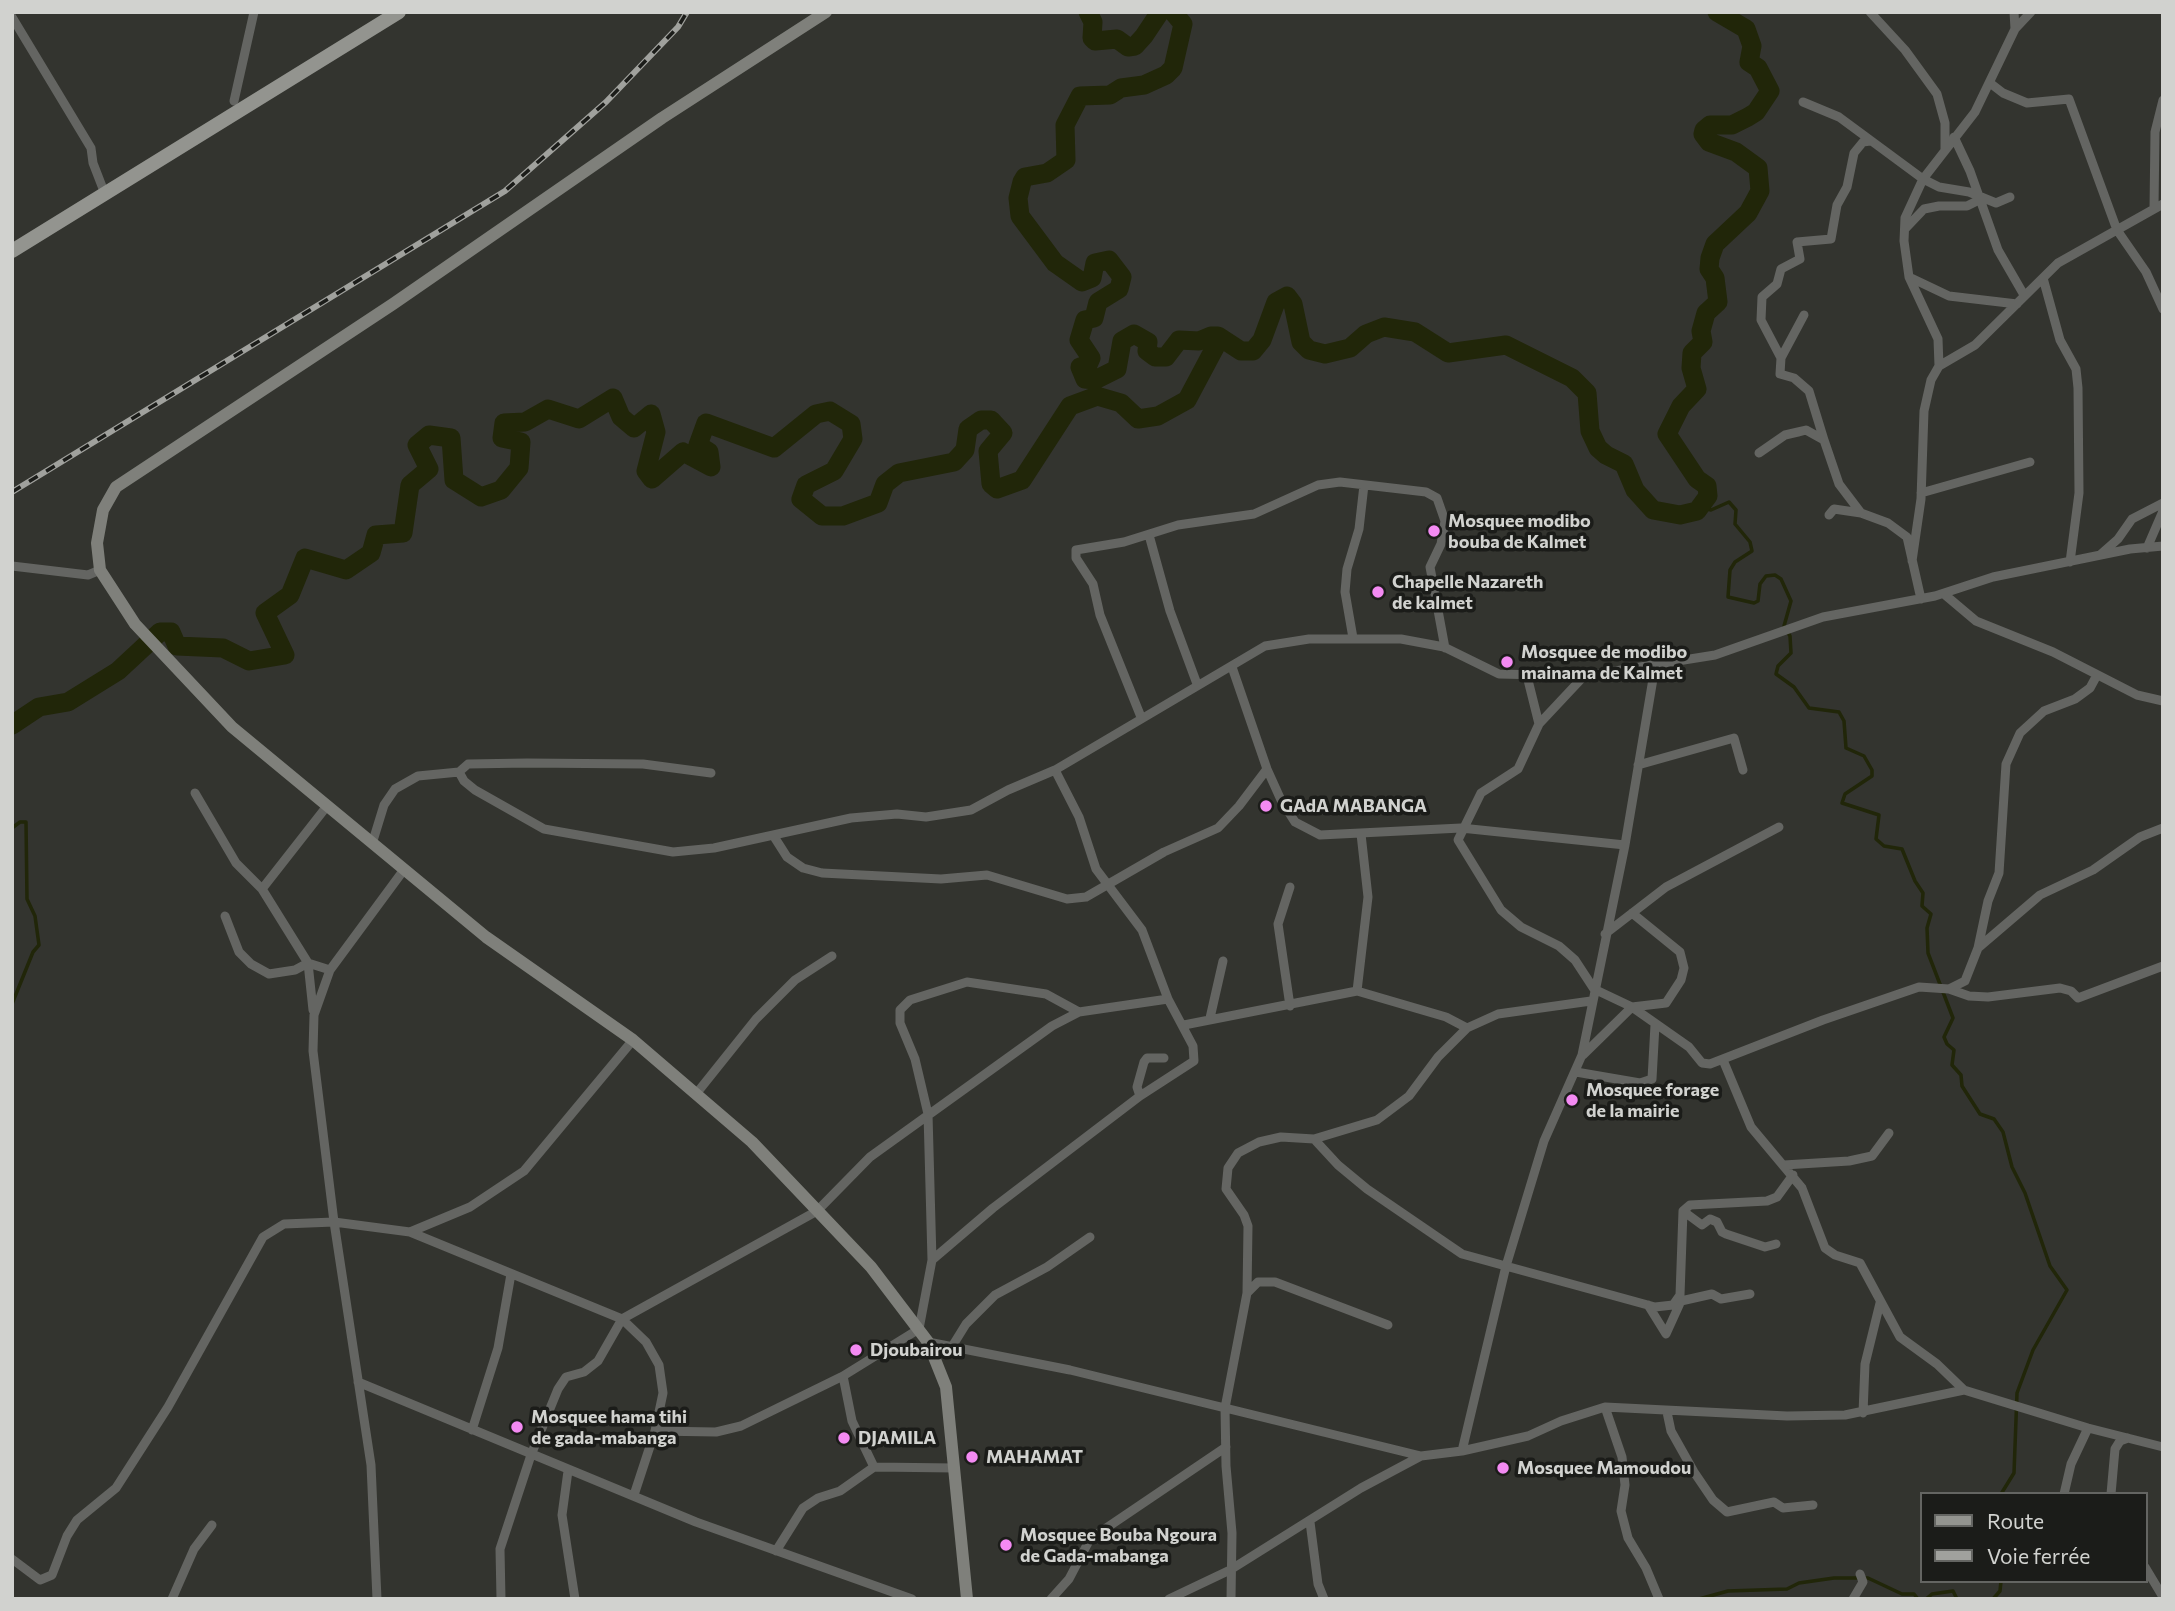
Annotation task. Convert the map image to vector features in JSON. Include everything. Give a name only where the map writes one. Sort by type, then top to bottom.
[{"type":"main road","points":[[12,251],[399,12]]},
{"type":"street","points":[[234,101],[254,12]]},
{"type":"street","points":[[825,12],[662,118],[393,304],[116,486],[103,510],[96,543],[100,570],[135,624],[232,727],[486,937],[633,1040],[752,1142],[872,1267],[928,1342],[946,1387],[967,1599]]},
{"type":"street","points":[[1870,12],[1905,50],[1937,94],[1945,123],[1945,149]]},
{"type":"street","points":[[2014,12],[2015,29]]},
{"type":"street","points":[[1939,366],[1934,328],[1909,277],[1905,218],[1923,179],[1975,112],[2015,29],[2031,12]]},
{"type":"street","points":[[12,17],[91,148],[93,163],[105,194]]},
{"type":"street","points":[[1990,83],[2003,93],[2027,103],[2046,104],[2069,99],[2117,230],[2146,272],[2163,309]]},
{"type":"street","points":[[1912,561],[1921,493],[1924,411],[1931,380],[1939,366],[1975,345],[2058,263],[2158,207],[2154,145],[2163,100]]},
{"type":"street","points":[[1803,102],[1839,117],[1923,179],[1939,187],[1969,192],[1996,203],[2010,197]]},
{"type":"street","points":[[1954,137],[1981,199],[1998,250],[2024,295]]},
{"type":"street","points":[[1781,358],[1760,320],[1762,297],[1777,284],[1781,269],[1800,259],[1797,242],[1831,239],[1837,205],[1847,187],[1854,153],[1863,142],[1870,141]]},
{"type":"street","points":[[1904,231],[1924,209],[1967,206],[1981,199]]},
{"type":"street","points":[[1909,277],[1949,296],[2017,304]]},
{"type":"street","points":[[2043,278],[2060,340],[2076,369],[2078,388],[2079,493],[2070,562]]},
{"type":"street","points":[[1804,315],[1781,358],[1780,374],[1794,378],[1809,391],[1839,484],[1861,513]]},
{"type":"street","points":[[1759,453],[1785,435],[1806,430],[1824,440]]},
{"type":"street","points":[[1921,493],[2030,462]]},
{"type":"street","points":[[1141,718],[1100,615],[1093,584],[1074,553],[1149,535],[1178,525],[1254,514],[1318,485],[1340,482],[1426,492],[1437,498],[1445,521],[1441,544],[1430,567],[1445,648]]},
{"type":"street","points":[[1353,638],[1345,592],[1347,569],[1359,529],[1364,485]]},
{"type":"street","points":[[2099,555],[2118,539],[2132,519],[2163,503]]},
{"type":"street","points":[[1829,515],[1834,509],[1861,513],[1888,523],[1907,537],[1921,599]]},
{"type":"street","points":[[2147,548],[2163,511]]},
{"type":"street","points":[[1149,535],[1170,611],[1197,684]]},
{"type":"street","points":[[459,772],[464,781],[475,790],[544,829],[673,852],[714,848],[851,818],[897,814],[926,817],[971,810],[1008,790],[1055,771],[1197,684],[1232,667],[1265,646],[1309,639],[1401,639],[1445,648],[1499,674],[1584,676],[1655,667],[1715,655],[1785,628],[1823,617],[1944,594],[1993,577],[2099,555],[2163,546]]},
{"type":"street","points":[[12,566],[88,575],[100,570]]},
{"type":"street","points":[[1944,594],[1976,621],[2053,652],[2137,695],[2163,701]]},
{"type":"street","points":[[1232,667],[1267,769],[1295,822],[1320,835],[1461,828],[1625,845]]},
{"type":"street","points":[[1462,1451],[1506,1266],[1544,1141],[1582,1055],[1625,845],[1655,667]]},
{"type":"street","points":[[1943,988],[1965,981],[1978,948],[1988,901],[1999,873],[2006,764],[2020,733],[2044,712],[2075,699],[2090,688],[2096,675]]},
{"type":"street","points":[[1527,676],[1539,724]]},
{"type":"street","points":[[1584,676],[1539,724],[1518,769],[1481,793],[1461,828],[1458,840],[1460,847],[1501,910],[1521,927],[1559,946],[1575,960],[1594,989],[1632,1007],[1689,1047],[1702,1063],[1723,1060],[1836,1016],[1919,988],[1943,988],[1969,996],[1988,997],[2060,988],[2071,991],[2078,998],[2163,966]]},
{"type":"street","points":[[1638,765],[1734,738],[1743,770]]},
{"type":"street","points":[[372,844],[384,805],[395,789],[418,776],[459,772],[468,764],[643,764],[711,773]]},
{"type":"street","points":[[773,835],[787,857],[803,868],[822,873],[941,879],[987,875],[1067,899],[1086,897],[1164,852],[1218,828],[1267,769]]},
{"type":"street","points":[[932,1259],[1140,1096],[1194,1061],[1193,1046],[1168,999],[1142,930],[1096,869],[1079,817],[1055,771]]},
{"type":"street","points":[[195,793],[236,863],[262,889],[308,963],[314,1015],[313,1051],[334,1222],[371,1465],[377,1599]]},
{"type":"street","points":[[262,889],[327,806]]},
{"type":"street","points":[[1605,934],[1665,887],[1779,827]]},
{"type":"street","points":[[1978,948],[2040,895],[2094,870],[2140,837],[2163,828]]},
{"type":"street","points":[[1357,991],[1368,897],[1361,834]]},
{"type":"street","points":[[314,1015],[330,970],[403,871]]},
{"type":"street","points":[[1290,887],[1278,924],[1290,1006]]},
{"type":"street","points":[[1582,1055],[1632,1007],[1666,1003],[1681,980],[1684,968],[1680,952],[1632,913]]},
{"type":"street","points":[[225,916],[240,952],[251,964],[269,974],[295,970],[308,963],[330,970]]},
{"type":"street","points":[[695,1094],[756,1019],[795,980],[832,956]]},
{"type":"street","points":[[1210,1018],[1223,961]]},
{"type":"street","points":[[655,1430],[716,1432],[741,1426],[843,1376],[919,1329],[932,1259],[928,1114],[915,1059],[900,1023],[900,1010],[910,1000],[967,982],[1046,994],[1079,1012]]},
{"type":"street","points":[[1184,1025],[1357,991],[1446,1017],[1467,1028]]},
{"type":"street","points":[[501,1599],[500,1549],[531,1455],[558,1388],[566,1377],[584,1372],[598,1361],[622,1320],[817,1211],[870,1157],[1052,1026],[1079,1012],[1168,999]]},
{"type":"street","points":[[1231,1599],[1232,1533],[1226,1408],[1247,1293],[1248,1226],[1244,1215],[1226,1189],[1228,1168],[1238,1153],[1259,1142],[1281,1137],[1314,1139],[1377,1121],[1409,1096],[1438,1056],[1467,1028],[1498,1014],[1591,1001]]},
{"type":"street","points":[[1576,1072],[1640,1083],[1652,1079],[1656,1025]]},
{"type":"street","points":[[410,1232],[470,1207],[524,1171],[633,1040]]},
{"type":"street","points":[[1140,1096],[1137,1087],[1144,1062],[1147,1058],[1164,1058]]},
{"type":"street","points":[[1723,1060],[1751,1127],[1795,1177],[1825,1248],[1835,1255],[1860,1263],[1900,1337],[1964,1390],[2088,1429],[2163,1447]]},
{"type":"street","points":[[1784,1165],[1872,1156],[1889,1133]]},
{"type":"street","points":[[1314,1139],[1338,1165],[1367,1189],[1462,1254],[1648,1305],[1673,1305],[1680,1295],[1683,1211],[1690,1205],[1766,1201],[1777,1197],[1804,1164]]},
{"type":"street","points":[[1683,1211],[1702,1225],[1710,1219],[1717,1222],[1726,1234],[1765,1247],[1776,1244]]},
{"type":"street","points":[[12,1559],[40,1580],[52,1575],[67,1536],[77,1520],[116,1488],[168,1406],[263,1237],[284,1224],[334,1222],[410,1232],[622,1320],[646,1342],[659,1366],[663,1393],[655,1430],[634,1495]]},
{"type":"street","points":[[953,1345],[966,1324],[995,1295],[1047,1267],[1090,1237]]},
{"type":"street","points":[[472,1430],[498,1348],[510,1274]]},
{"type":"street","points":[[1247,1293],[1258,1282],[1275,1282],[1388,1325]]},
{"type":"street","points":[[1648,1305],[1666,1334],[1681,1301],[1712,1294],[1721,1299],[1750,1294]]},
{"type":"street","points":[[1863,1413],[1866,1364],[1880,1304]]},
{"type":"street","points":[[928,1342],[953,1345],[1226,1408],[1421,1456],[1462,1451],[1528,1436],[1561,1421],[1605,1407],[1787,1416],[1863,1413],[1964,1390]]},
{"type":"street","points":[[843,1376],[852,1422],[874,1467]]},
{"type":"street","points":[[358,1382],[696,1522],[912,1599]]},
{"type":"street","points":[[1605,1407],[1622,1457],[1625,1485],[1621,1511],[1628,1538],[1646,1568],[1659,1599]]},
{"type":"street","points":[[1667,1412],[1671,1431],[1694,1472],[1713,1500],[1727,1512],[1774,1502],[1783,1508],[1812,1505]]},
{"type":"street","points":[[2064,1492],[2071,1464],[2088,1429]]},
{"type":"street","points":[[2111,1492],[2115,1449],[2120,1441],[2129,1438]]},
{"type":"street","points":[[1051,1599],[1069,1579],[1090,1539],[1226,1447]]},
{"type":"street","points":[[1169,1599],[1230,1570],[1361,1488],[1421,1456]]},
{"type":"street","points":[[776,1551],[803,1508],[818,1498],[840,1491],[874,1467],[955,1468]]},
{"type":"street","points":[[568,1471],[562,1515],[575,1599]]},
{"type":"street","points":[[1310,1522],[1318,1584],[1324,1599]]},
{"type":"street","points":[[172,1599],[194,1549],[212,1525]]},
{"type":"street","points":[[2147,1570],[2163,1597]]},
{"type":"street","points":[[1853,1599],[1861,1578]]},
{"type":"waterway","points":[[1088,12],[1093,22],[1092,38],[1095,41],[1117,39],[1128,47],[1135,46],[1160,12]]},
{"type":"waterway","points":[[1173,12],[1183,24],[1173,68],[1166,75],[1144,85],[1121,88],[1110,95],[1080,96],[1065,125],[1066,160],[1047,173],[1025,177],[1018,198],[1020,216],[1055,263],[1082,282],[1092,278],[1095,263],[1109,260],[1122,277],[1119,289],[1098,302],[1094,318],[1085,320],[1079,340],[1091,358],[1088,365],[1080,367],[1085,379],[1095,380],[1117,369],[1122,341],[1134,334],[1148,342],[1147,351],[1155,357],[1166,357],[1179,340],[1199,341],[1211,336],[1218,336],[1241,351],[1253,351],[1262,340],[1276,302],[1287,296],[1293,304],[1301,342],[1309,350],[1325,354],[1350,348],[1366,334],[1384,327],[1415,332],[1448,353],[1506,345],[1572,378],[1587,393],[1590,431],[1598,448],[1624,464],[1635,490],[1653,510],[1680,515],[1697,511],[1708,496],[1707,486],[1697,479],[1667,434],[1681,406],[1697,389],[1691,368],[1692,353],[1703,342],[1701,331],[1706,313],[1718,302],[1715,278],[1709,269],[1710,258],[1715,244],[1748,213],[1760,191],[1758,168],[1736,152],[1709,142],[1703,134],[1710,125],[1732,125],[1756,112],[1770,91],[1758,68],[1749,62],[1752,46],[1746,29],[1717,12]]},
{"type":"waterway","points":[[12,725],[39,707],[68,702],[118,671],[160,632],[171,632],[177,646],[223,648],[249,661],[285,655],[265,613],[290,595],[305,558],[346,570],[371,553],[376,535],[403,533],[410,485],[429,469],[417,445],[429,435],[451,438],[454,480],[481,497],[501,490],[519,468],[521,442],[502,438],[504,423],[525,422],[548,409],[579,419],[613,398],[621,417],[634,428],[651,414],[656,432],[646,471],[652,479],[683,452],[711,467],[709,452],[698,445],[706,423],[774,448],[816,414],[830,411],[851,424],[853,439],[834,471],[806,485],[801,499],[822,516],[843,516],[878,503],[885,484],[899,473],[954,462],[965,450],[968,429],[981,420],[991,420],[1003,433],[988,451],[991,484],[997,489],[1022,480],[1070,406],[1097,396],[1121,403],[1138,419],[1158,416],[1187,400],[1220,338]]},
{"type":"waterway","points":[[1701,507],[1711,510],[1729,502],[1736,510],[1735,524],[1750,542],[1752,551],[1735,562],[1730,570],[1728,597],[1754,603],[1758,601],[1760,584],[1766,576],[1775,575],[1781,579],[1791,601],[1784,626],[1790,636],[1791,653],[1778,666],[1776,674],[1794,687],[1809,708],[1839,712],[1844,721],[1846,748],[1864,756],[1872,770],[1872,776],[1845,794],[1842,803],[1879,815],[1876,839],[1884,846],[1902,849],[1923,893],[1922,906],[1931,914],[1927,928],[1928,953],[1953,1018],[1944,1037],[1954,1050],[1952,1065],[1961,1075],[1962,1086],[1980,1114],[1994,1119],[2003,1132],[2012,1167],[2025,1193],[2050,1266],[2067,1290],[2033,1350],[2017,1393],[2014,1473],[2002,1492]]},
{"type":"waterway","points":[[12,828],[20,822],[26,822],[27,899],[35,916],[39,945],[33,952],[12,1004]]},
{"type":"waterway","points":[[1699,1599],[1728,1591],[1787,1589],[1799,1583],[1834,1578],[1868,1578],[1902,1594],[1914,1594],[1918,1599]]},
{"type":"waterway","points":[[1993,1599],[2000,1591],[2001,1583]]},
{"type":"waterway","points":[[1926,1599],[1932,1594],[1953,1591],[1957,1599]]},
{"type":"railway","points":[[12,492],[505,191],[606,102],[678,27],[687,12]]},
{"type":"place","name":"Mosquee modibo bouba de Kalmet","points":[[1434,531]]},
{"type":"place","name":"Chapelle Nazareth de kalmet","points":[[1378,592]]},
{"type":"place","name":"Mosquee de modibo mainama de Kalmet","points":[[1507,662]]},
{"type":"place","name":"GAdA MABANGA","points":[[1266,806]]},
{"type":"place","name":"Mosquee forage de la mairie","points":[[1572,1100]]},
{"type":"place","name":"Djoubairou","points":[[856,1350]]},
{"type":"place","name":"Mosquee hama tihi de gada-mabanga","points":[[517,1427]]},
{"type":"place","name":"DJAMILA","points":[[844,1438]]},
{"type":"place","name":"MAHAMAT","points":[[972,1457]]},
{"type":"place","name":"Mosquee Mamoudou","points":[[1503,1468]]},
{"type":"place","name":"Mosquee Bouba Ngoura de Gada-mabanga","points":[[1006,1545]]}]
